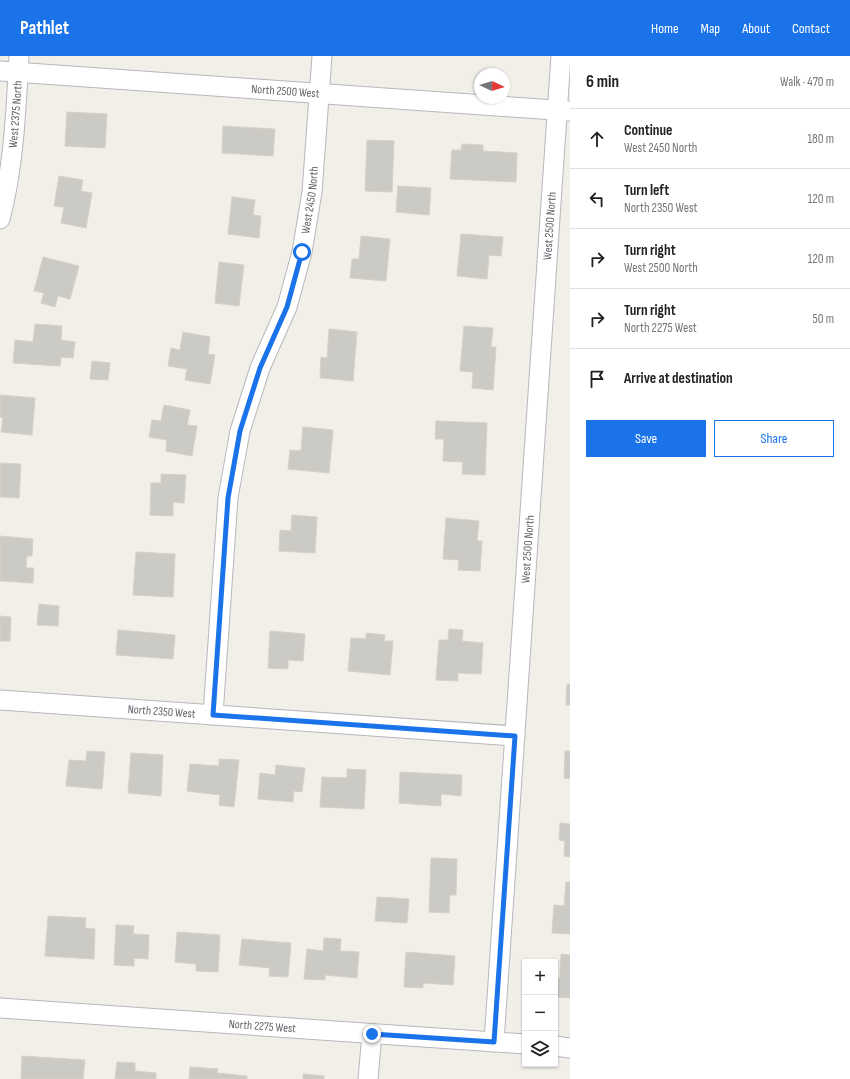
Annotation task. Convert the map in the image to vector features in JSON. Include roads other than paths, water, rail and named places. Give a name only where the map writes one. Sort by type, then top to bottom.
[{"type":"street","name":"West 2450 North","points":[[213,715],[228,498],[240,431],[260,368],[287,307],[302,252],[312,192],[322,56]]},
{"type":"street","name":"West 2500 North","points":[[494,1042],[515,736],[564,110],[561,56]]},
{"type":"street","name":"North 2500 West","points":[[12,66],[319,93],[564,110]]},
{"type":"street","name":"West 2375 North","points":[[0,219],[6,197],[14,136],[12,66]]},
{"type":"street","name":"North 2350 West","points":[[0,700],[515,736]]},
{"type":"street","name":"North 2275 West","points":[[0,1008],[522,1044]]},
{"type":"street","points":[[368,1079],[372,1034]]},
{"type":"street","points":[[558,1046],[570,1048]]}]
